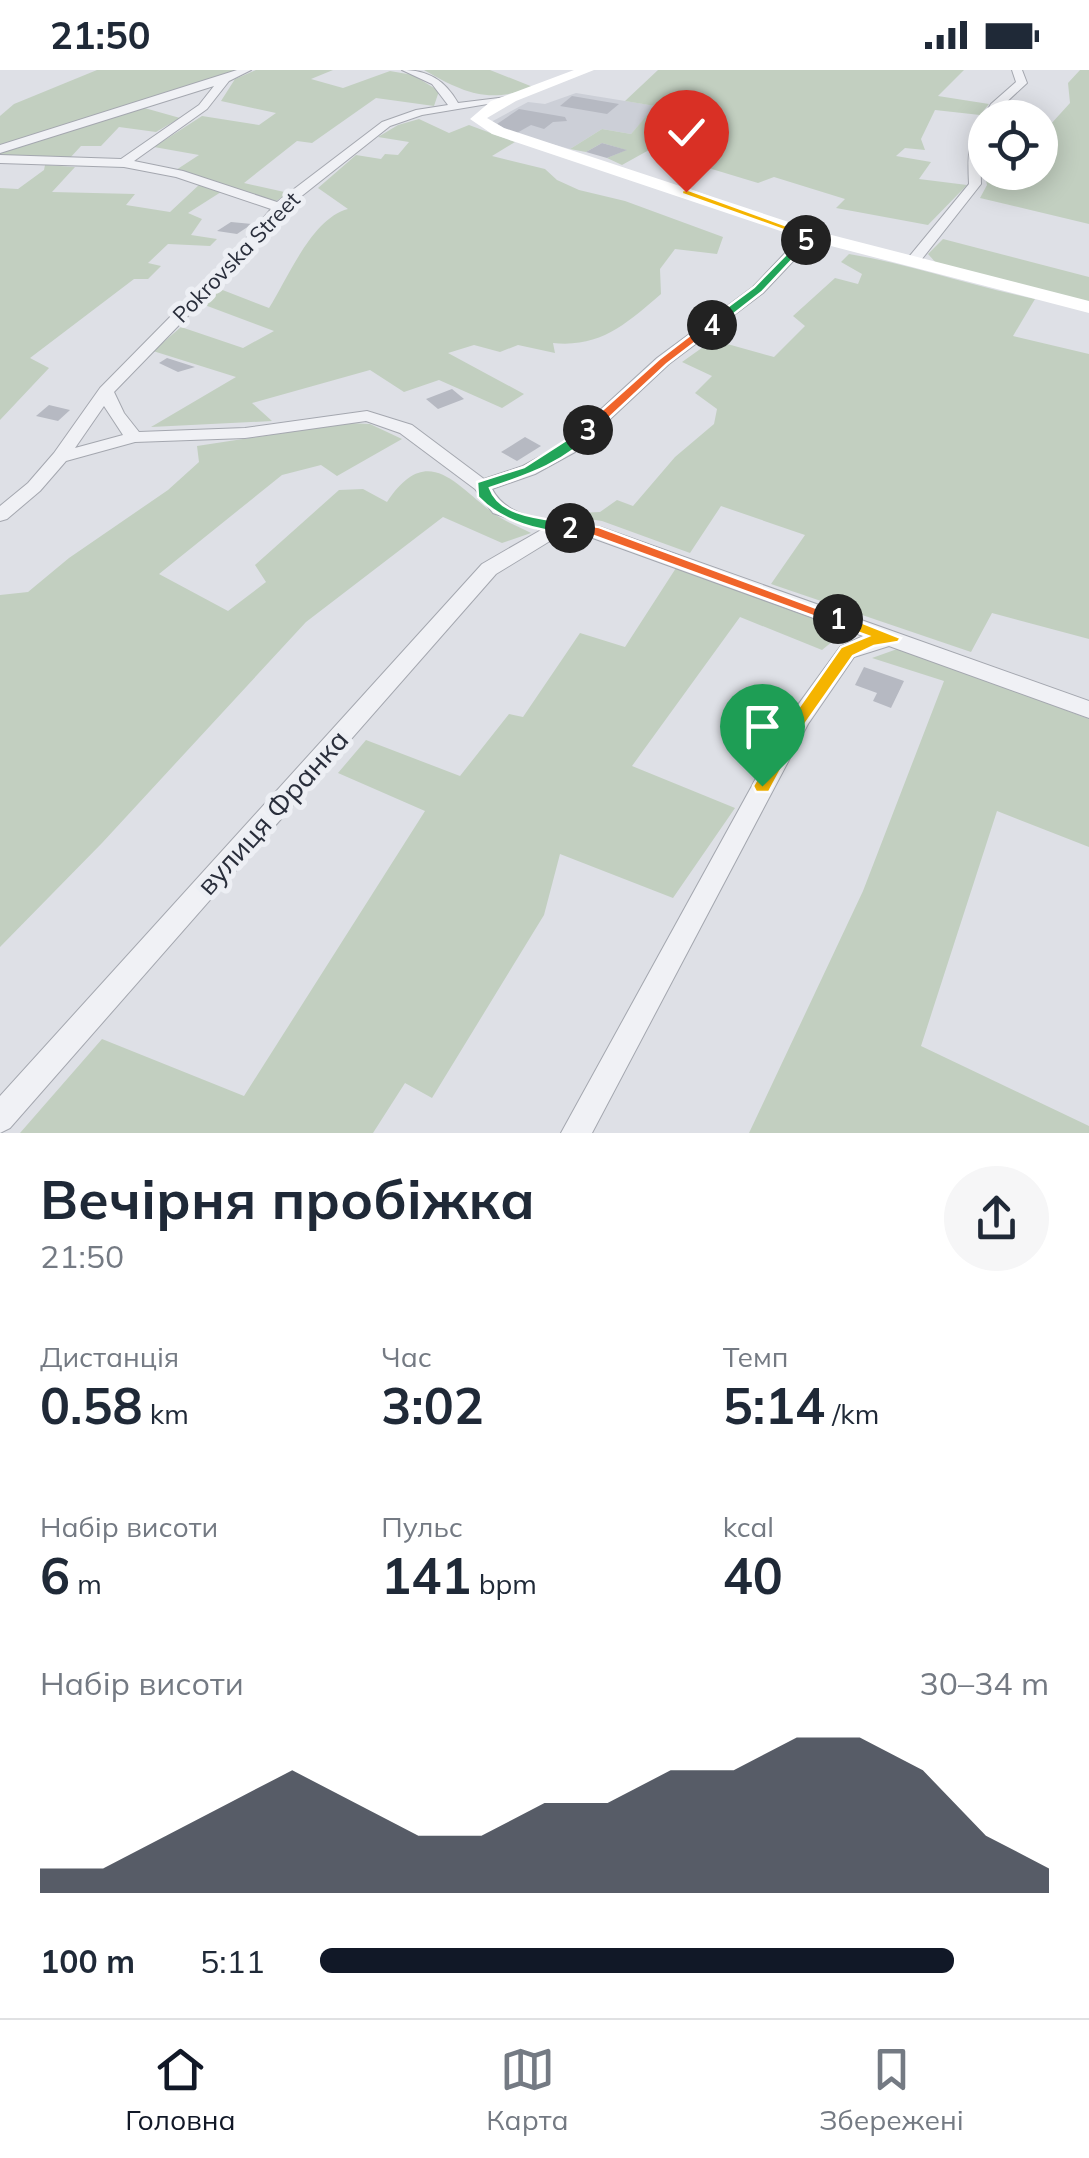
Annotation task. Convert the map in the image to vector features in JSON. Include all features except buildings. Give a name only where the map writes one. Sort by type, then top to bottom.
[{"type":"street","points":[[0,149],[246,70]]},
{"type":"street","points":[[407,70],[418,72],[447,90],[507,100]]},
{"type":"street","name":"Pokrovska Street","points":[[0,516],[60,458],[106,391],[243,251],[279,207],[386,124],[448,108],[507,100],[586,70]]},
{"type":"street","points":[[1002,100],[1022,83],[1017,70]]},
{"type":"street","points":[[124,163],[202,107],[225,79]]},
{"type":"street","points":[[447,90],[448,108],[498,132],[810,236],[1089,307]]},
{"type":"street","points":[[479,122],[482,112],[507,100]]},
{"type":"street","points":[[0,159],[124,163],[179,174],[279,207]]},
{"type":"street","points":[[913,261],[969,190]]},
{"type":"street","points":[[482,486],[529,470],[569,448],[663,362],[758,290],[810,236]]},
{"type":"street","points":[[106,391],[116,414],[134,437]]},
{"type":"street","points":[[60,458],[134,437],[245,433],[367,416],[406,429],[482,486],[485,497],[505,512],[529,522],[593,531],[1089,710]]},
{"type":"street","name":"вулиця Франка","points":[[0,1118],[489,569],[562,526]]},
{"type":"street","points":[[576,1133],[800,719],[847,652],[871,641],[892,638]]},
{"type":"shaded area","points":[[576,93],[656,106],[631,134],[602,129],[570,149],[503,131],[491,122],[528,102],[545,104]]},
{"type":"green space","points":[[97,70],[236,70],[0,145],[0,116],[14,104]]},
{"type":"green space","points":[[256,70],[333,70],[311,79],[343,88],[390,71],[413,75],[439,91],[434,106],[376,98],[312,143],[297,141],[244,183],[289,193],[276,201],[176,170],[199,155],[154,147],[202,116],[259,125],[276,113],[221,101],[235,79]]},
{"type":"green space","points":[[424,70],[490,70],[533,87],[489,95],[464,90]]},
{"type":"green space","points":[[658,70],[964,70],[938,96],[968,101],[968,114],[935,110],[921,139],[925,150],[905,148],[896,156],[931,162],[919,179],[967,185],[928,225],[836,208],[845,199],[774,177],[758,183],[649,150],[622,165],[607,158],[626,150],[602,143],[586,152],[570,149],[602,129],[631,134],[655,106],[625,101]]},
{"type":"green space","points":[[1080,70],[1089,70],[1089,224],[980,198],[984,190],[1058,190],[1058,116],[1070,103],[1068,83]]},
{"type":"green space","points":[[141,107],[180,118],[156,132],[119,127],[101,146],[81,146],[69,159],[0,157],[0,151]]},
{"type":"green space","points":[[419,119],[449,133],[469,125],[515,142],[492,156],[545,169],[557,180],[579,190],[625,201],[723,237],[717,254],[675,249],[660,269],[661,294],[625,324],[599,337],[570,344],[553,343],[555,353],[518,345],[500,352],[474,345],[448,353],[524,394],[502,408],[439,380],[404,392],[370,370],[252,403],[272,421],[151,427],[236,377],[153,351],[181,327],[243,348],[274,331],[202,304],[220,289],[269,308],[312,236],[348,209],[318,188],[356,155],[381,159],[385,154],[398,155],[409,142],[378,137]]},
{"type":"green space","points":[[45,165],[75,167],[52,192],[135,194],[126,205],[170,212],[200,184],[221,192],[188,213],[202,219],[191,235],[217,239],[210,246],[168,244],[148,263],[161,266],[148,279],[134,279],[30,358],[49,368],[0,420],[0,188],[18,189],[44,170]]},
{"type":"green space","points":[[943,239],[1089,277],[1089,302],[937,264],[928,254]]},
{"type":"green space","points":[[849,254],[1035,299],[1013,336],[1089,354],[1089,639],[992,613],[971,652],[771,584],[805,535],[721,506],[690,553],[602,521],[554,514],[600,512],[617,500],[633,506],[675,457],[714,424],[717,409],[695,393],[712,376],[682,362],[713,340],[774,357],[805,326],[793,316],[835,278],[858,284],[862,274],[841,262]]},
{"type":"green space","points":[[349,423],[370,424],[402,439],[337,476],[321,465],[282,475],[159,574],[228,611],[266,582],[255,565],[339,490],[363,489],[387,502],[402,484],[429,471],[442,474],[496,515],[531,533],[502,543],[443,517],[306,622],[0,947],[0,595],[28,592],[69,558],[168,490],[199,462],[197,446]]},
{"type":"green space","points":[[676,568],[807,613],[844,632],[822,650],[740,617],[632,766],[735,808],[673,898],[560,854],[544,915],[432,1098],[405,1083],[373,1133],[20,1133],[102,1039],[244,1096],[425,811],[338,773],[366,740],[460,776],[509,714],[523,717],[580,633],[625,647]]},
{"type":"green space","points":[[900,648],[1089,719],[1089,847],[997,811],[921,1046],[1089,1126],[1089,1133],[749,1133],[863,891],[944,681],[872,658]]},
{"type":"route","points":[[686,192],[810,236],[758,290],[663,362],[569,448],[529,470],[482,486],[485,497],[505,512],[529,522],[593,531],[892,638],[858,645],[847,652],[800,719],[762,786]]}]
